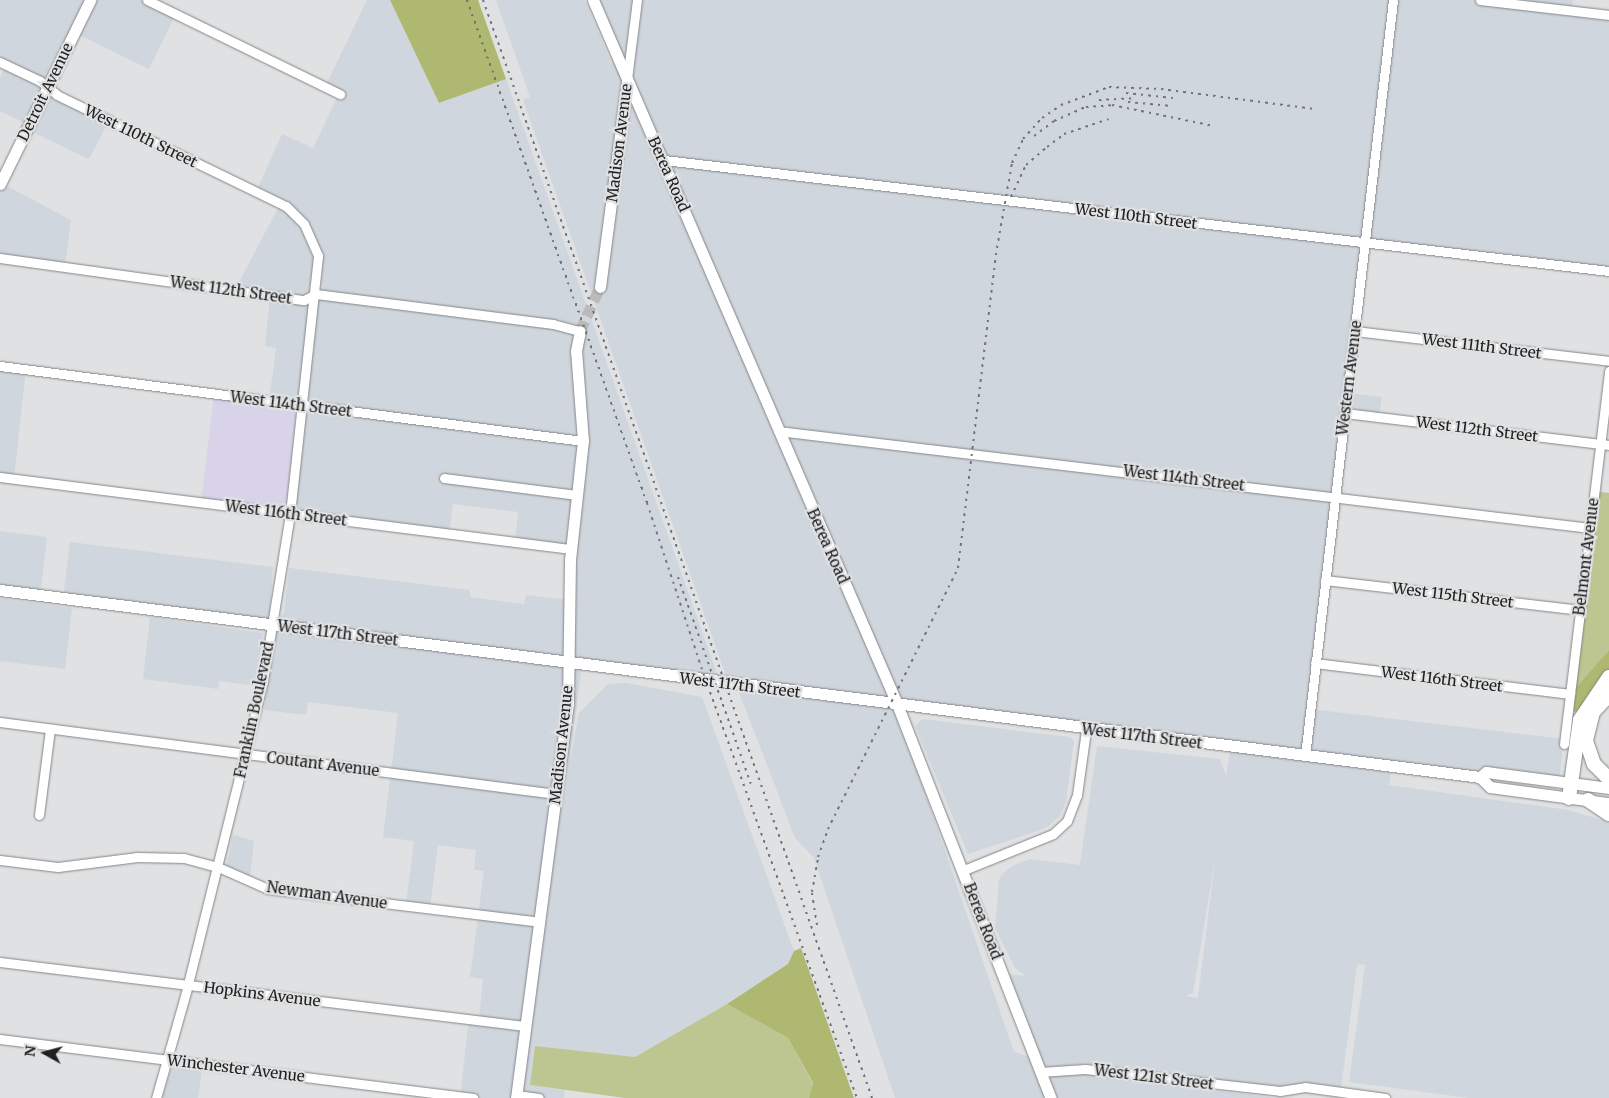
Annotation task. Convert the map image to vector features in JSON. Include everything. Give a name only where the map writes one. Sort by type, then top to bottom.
[{"type":"highway","points":[[1570,798],[1580,720],[1609,677]]},
{"type":"highway","points":[[1609,695],[1593,712],[1586,741],[1594,764],[1609,779]]},
{"type":"highway","points":[[1588,800],[1609,814]]},
{"type":"main road","name":"Detroit Avenue","points":[[1,179],[48,88],[90,0]]},
{"type":"main road","name":"Berea Road","points":[[593,0],[627,82],[664,160],[778,431],[897,704],[964,870],[1051,1098]]},
{"type":"main road","name":"Madison Avenue","points":[[600,287],[627,82]]},
{"type":"main road","name":"Madison Avenue","points":[[517,1096],[524,1026],[568,703],[571,549],[583,441],[576,351],[580,331]]},
{"type":"main road","name":"West 117th Street","points":[[0,590],[897,704],[1086,730],[1480,777],[1490,787],[1609,803]]},
{"type":"main road","name":"West 117th Street","points":[[1480,777],[1486,772],[1609,788]]},
{"type":"street","points":[[147,0],[340,94]]},
{"type":"street","name":"Madison Avenue","points":[[627,82],[637,0]]},
{"type":"street","name":"Western Avenue","points":[[1305,756],[1393,0]]},
{"type":"street","points":[[1480,0],[1609,15]]},
{"type":"street","name":"West 110th Street","points":[[0,62],[48,88],[64,99],[286,206]]},
{"type":"street","name":"West 110th Street","points":[[664,160],[1609,271]]},
{"type":"street","name":"Franklin Boulevard","points":[[156,1098],[169,1059],[246,754],[272,624],[290,514],[319,266],[316,246],[304,224],[286,206]]},
{"type":"street","name":"West 112th Street","points":[[0,258],[304,300],[316,294],[553,324],[580,331]]},
{"type":"street","name":"West 111th Street","points":[[1355,330],[1609,361]]},
{"type":"street","name":"West 114th Street","points":[[0,366],[583,441]]},
{"type":"street","name":"Belmont Avenue","points":[[1564,744],[1590,528],[1605,445],[1609,371]]},
{"type":"street","name":"West 112th Street","points":[[1344,413],[1605,445]]},
{"type":"street","name":"West 114th Street","points":[[778,431],[1334,495],[1590,528]]},
{"type":"street","name":"West 116th Street","points":[[0,477],[571,549]]},
{"type":"street","points":[[444,478],[577,495]]},
{"type":"street","name":"West 115th Street","points":[[1325,580],[1580,610]]},
{"type":"street","name":"West 116th Street","points":[[1315,663],[1570,694]]},
{"type":"street","name":"Coutant Avenue","points":[[0,722],[556,794]]},
{"type":"street","points":[[39,815],[50,729]]},
{"type":"street","points":[[964,870],[1053,834],[1067,821],[1078,795],[1086,730]]},
{"type":"street","name":"Newman Avenue","points":[[0,860],[58,866],[137,857],[184,858],[218,867],[268,889],[539,922]]},
{"type":"street","name":"Hopkins Avenue","points":[[0,962],[524,1026]]},
{"type":"street","name":"Winchester Avenue","points":[[0,1039],[473,1098]]},
{"type":"street","name":"West 121st Street","points":[[1040,1072],[1086,1069],[1280,1092],[1305,1088],[1386,1098]]},
{"type":"street","points":[[517,1096],[539,1098]]},
{"type":"shaded area","points":[[0,0],[147,0],[176,14],[149,69],[75,33],[48,88],[109,121],[89,159],[28,130],[29,125],[0,111],[0,77],[6,65],[0,62]]},
{"type":"shaded area","points":[[367,0],[390,0],[439,103],[506,79],[720,682],[582,666],[569,767],[579,713],[608,684],[626,683],[702,697],[794,951],[788,964],[727,1004],[635,1057],[535,1046],[530,1085],[565,1090],[564,1098],[460,1098],[469,1017],[479,1018],[483,979],[470,977],[484,871],[474,870],[476,850],[438,845],[430,907],[406,904],[414,841],[383,837],[398,713],[308,702],[306,715],[264,710],[275,626],[63,598],[70,542],[273,567],[270,611],[272,624],[284,613],[289,568],[470,590],[470,597],[524,604],[526,595],[569,600],[571,549],[515,542],[518,512],[453,504],[449,534],[290,514],[269,401],[276,348],[265,346],[270,295],[235,290],[280,204],[256,192],[282,134],[313,148],[339,94],[325,87]],"holes":[[[318,267],[323,288],[315,306],[309,287]]]},
{"type":"shaded area","points":[[496,0],[585,0],[612,64],[618,61],[593,0],[1573,0],[1571,10],[1609,15],[1609,271],[1364,242],[1347,393],[1382,397],[1379,417],[1345,413],[1310,709],[1564,739],[1559,782],[729,684],[523,100],[530,97]]},
{"type":"shaded area","points":[[0,176],[1,183],[71,220],[65,267],[0,258]]},
{"type":"shaded area","points":[[0,366],[26,369],[14,479],[0,477]]},
{"type":"shaded area","points":[[214,394],[303,405],[290,514],[201,503]]},
{"type":"shaded area","points":[[0,531],[47,537],[40,595],[0,590]]},
{"type":"shaded area","points":[[0,598],[72,608],[65,669],[0,661]]},
{"type":"shaded area","points":[[150,617],[263,633],[256,686],[219,681],[218,689],[143,679]]},
{"type":"shaded area","points":[[737,687],[896,708],[1014,1052],[1037,1059],[1005,974],[1025,976],[1015,968],[995,928],[999,880],[1002,874],[1014,865],[1030,859],[1080,865],[1097,746],[1220,759],[1226,776],[1230,750],[1391,772],[1389,785],[1568,810],[1609,822],[1609,1098],[1469,1098],[1349,1082],[1365,965],[1357,964],[1341,1089],[1279,1088],[1084,1064],[1064,1067],[1086,1074],[1273,1098],[895,1098],[814,858],[795,838]],"holes":[[[1216,853],[1198,998],[1186,996],[1193,993]]]},
{"type":"shaded area","points":[[923,719],[1070,737],[1074,741],[1066,802],[1060,816],[1049,826],[1035,832],[968,854],[915,726]]},
{"type":"shaded area","points":[[233,835],[254,841],[250,877],[226,866]]},
{"type":"shaded area","points":[[173,1064],[202,1068],[198,1098],[162,1098]]},
{"type":"green space","points":[[390,0],[478,0],[506,79],[439,103]]},
{"type":"green space","points":[[1594,491],[1609,493],[1609,650],[1570,694]]},
{"type":"green space","points":[[1609,650],[1609,677],[1582,712],[1568,711],[1570,694]]},
{"type":"green space","points":[[801,948],[854,1098],[809,1098],[813,1083],[788,1038],[727,1004],[788,964],[794,951]]},
{"type":"green space","points":[[727,1004],[788,1038],[813,1084],[809,1098],[625,1098],[530,1085],[535,1046],[635,1057]]},
{"type":"tunnel","points":[[580,331],[600,287]]},
{"type":"railway","points":[[467,0],[647,503],[705,678],[857,1098]]},
{"type":"railway","points":[[483,0],[872,1098]]},
{"type":"railway","points":[[817,925],[812,892],[818,857],[828,829],[958,568],[997,248],[1012,163],[1023,139],[1042,118],[1061,105],[1109,87],[1161,89],[1315,109]]},
{"type":"railway","points":[[1126,93],[1173,98]]},
{"type":"railway","points":[[1099,100],[1134,98]]},
{"type":"railway","points":[[1128,102],[1172,106]]},
{"type":"railway","points":[[1034,136],[1054,121],[1086,107],[1112,105],[1214,126]]},
{"type":"railway","points":[[1011,197],[1026,165],[1047,147],[1064,134],[1109,119]]},
{"type":"railway","points":[[678,577],[751,784]]}]
